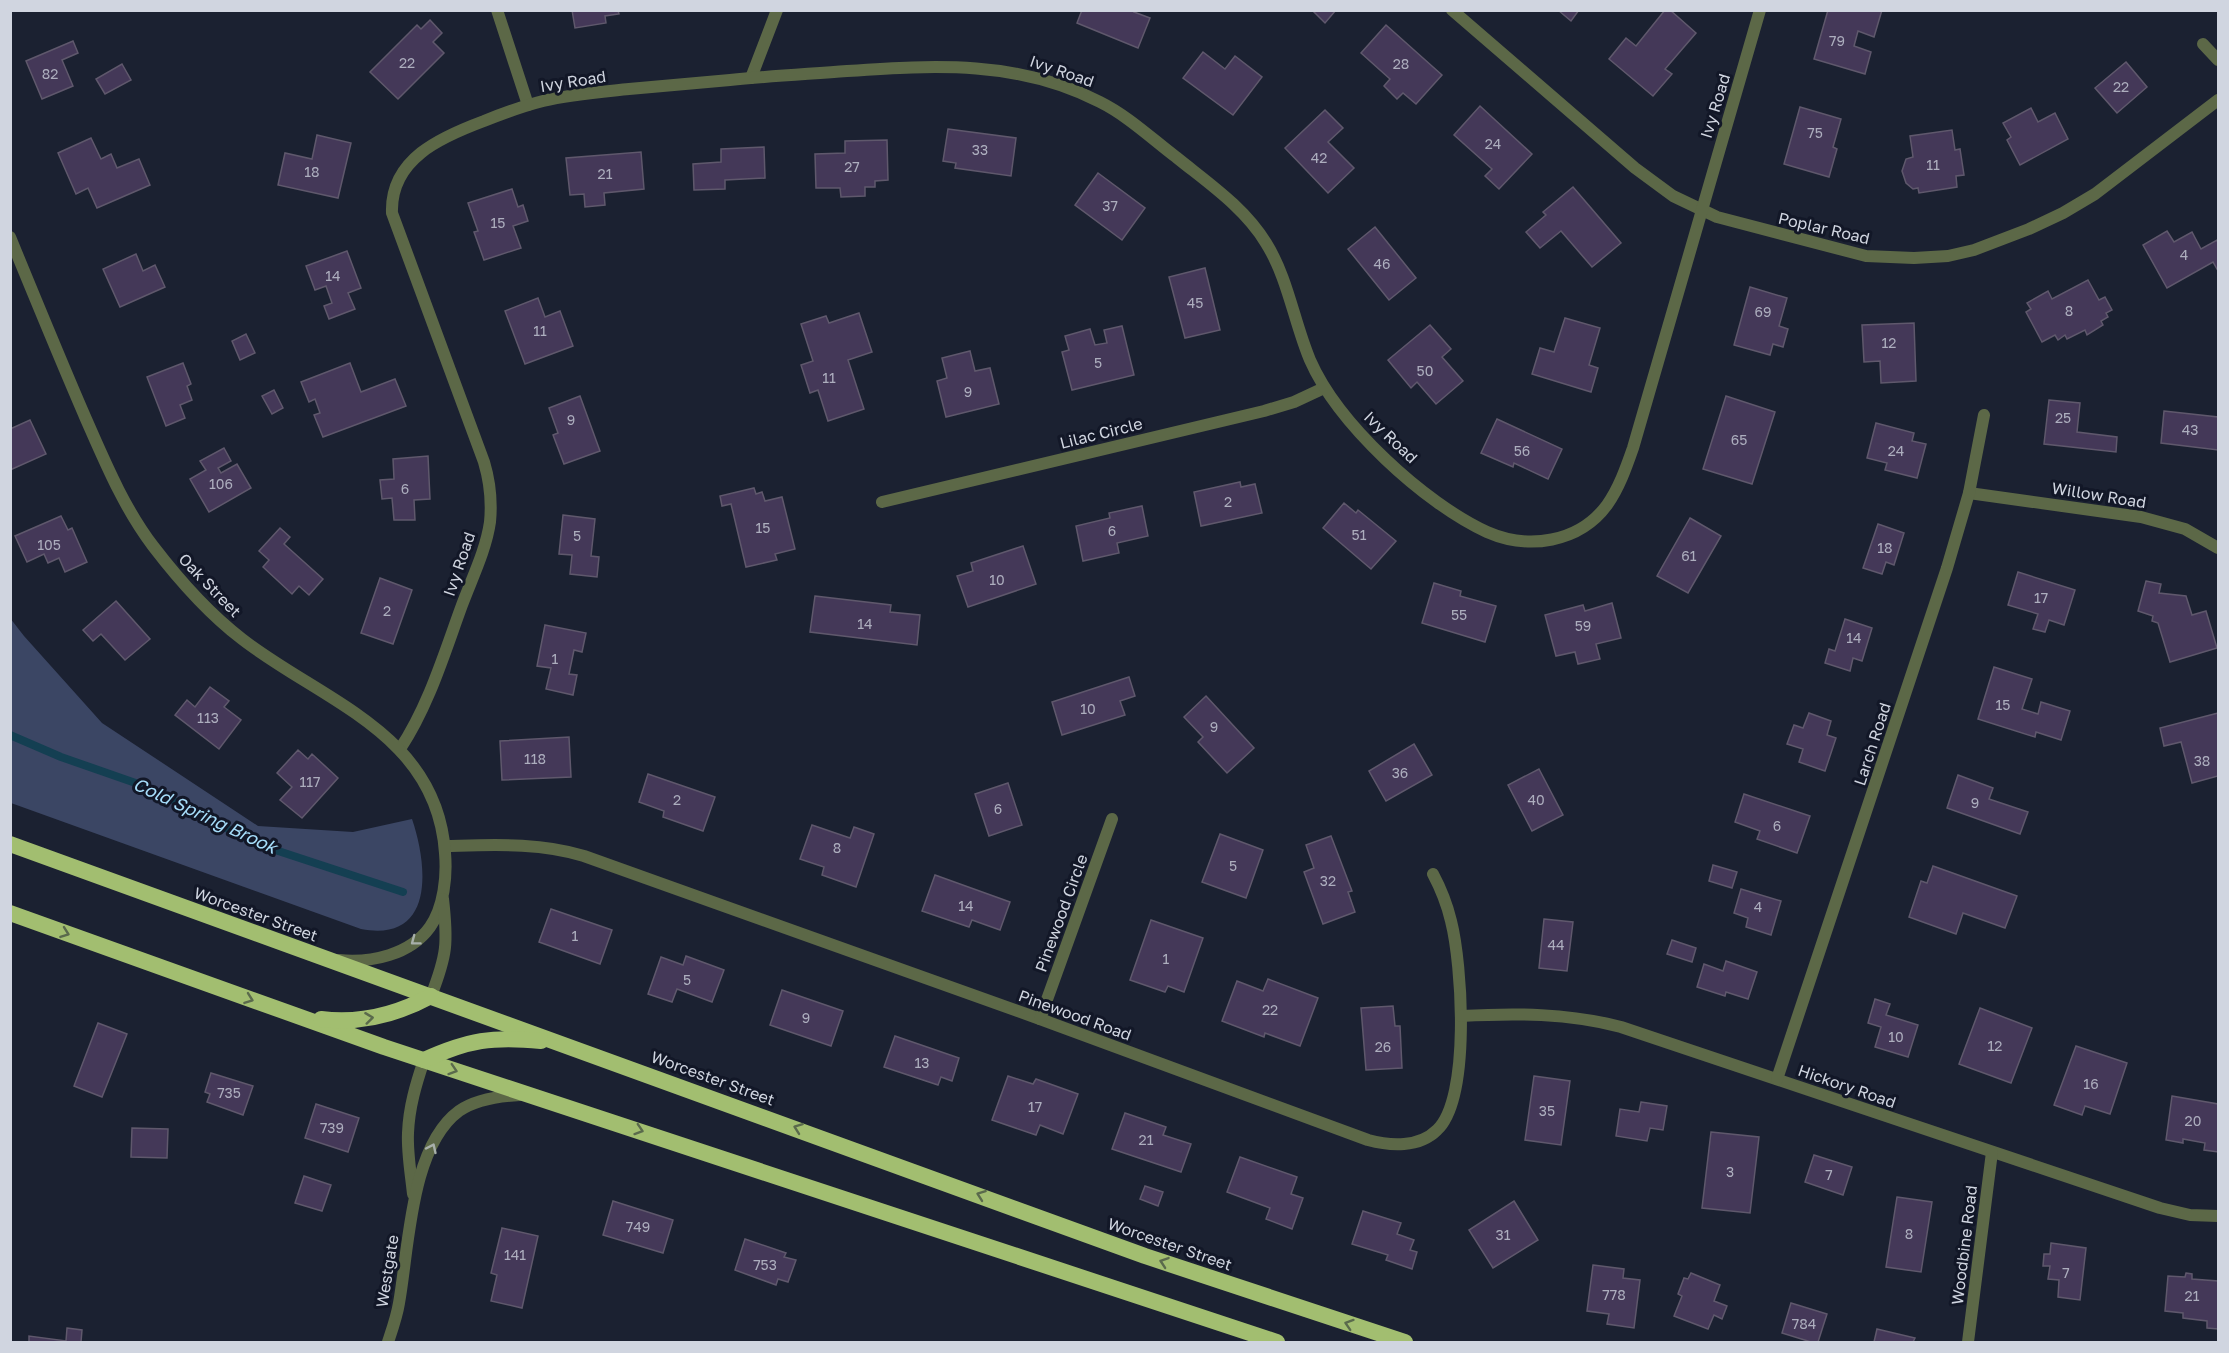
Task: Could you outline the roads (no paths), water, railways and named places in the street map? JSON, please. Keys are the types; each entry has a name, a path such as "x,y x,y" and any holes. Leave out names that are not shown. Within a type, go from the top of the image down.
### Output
{"highway":[{"name":"Worcester Street","path":"10,844 1145,1256 1405,1342"},
{"path":"10,913 424,1060 1277,1342"},
{"path":"290,1014 330,1020 366,1019 399,1012 431,996"},
{"path":"424,1060 460,1045 490,1038 529,1040 577,1048"}],"street":[{"path":"497,10 528,105"},
{"path":"751,78 777,10"},
{"name":"Poplar Road","path":"1452,10 1635,168 1673,196 1701,211 1750,227 1866,256 1914,258 1962,254 2029,229 2079,205 2128,171 2218,100"},
{"name":"Ivy Road","path":"400,749 419,719 443,657 484,546 491,504 484,462 394,221 393,195 405,169 428,147 467,128 528,105 582,94 751,78 923,66 964,66 1038,78 1086,95 1122,115 1228,199 1255,226 1275,257 1310,358 1324,388 1345,415 1384,456 1433,498 1471,524 1503,538 1527,543 1553,540 1578,530 1604,509 1617,489 1627,464 1761,10"},
{"path":"2203,44 2218,60"},
{"name":"Oak Street","path":"11,242 98,445 130,509 152,545 193,593 241,638 281,667 364,718 400,749 415,768 434,806 445,846 446,870 443,892 430,926 420,938 404,949 385,956 362,960 325,958"},
{"name":"Lilac Circle","path":"882,502 1264,411 1294,402 1324,388"},
{"name":"Larch Road","path":"1777,1079 1947,568 1969,494 1984,415"},
{"name":"Willow Road","path":"1969,494 2090,508 2141,517 2185,529 2218,548"},
{"name":"Pinewood Circle","path":"1040,1019 1112,819"},
{"name":"Pinewood Road","path":"445,846 519,846 573,852 1040,1019 1368,1140 1399,1145 1411,1143 1438,1130 1447,1114 1458,1070 1461,1016 1455,937 1447,905 1433,874"},
{"name":"Oak Street","path":"431,996 446,954 447,936 443,892"},
{"name":"Hickory Road","path":"1461,1016 1526,1014 1582,1018 1640,1033 2160,1208 2190,1215 2218,1216"},
{"name":"Westgate","path":"413,1204 408,1122 413,1094 424,1060"},
{"name":"Westgate","path":"388,1342 399,1304 413,1204 427,1158 439,1133 452,1117 466,1107 489,1099 531,1094"},
{"name":"Woodbine Road","path":"1968,1342 1992,1152"}],"waterway":[{"name":"Cold Spring Brook","path":"10,735 61,757 147,787 257,844 403,892"}]}
